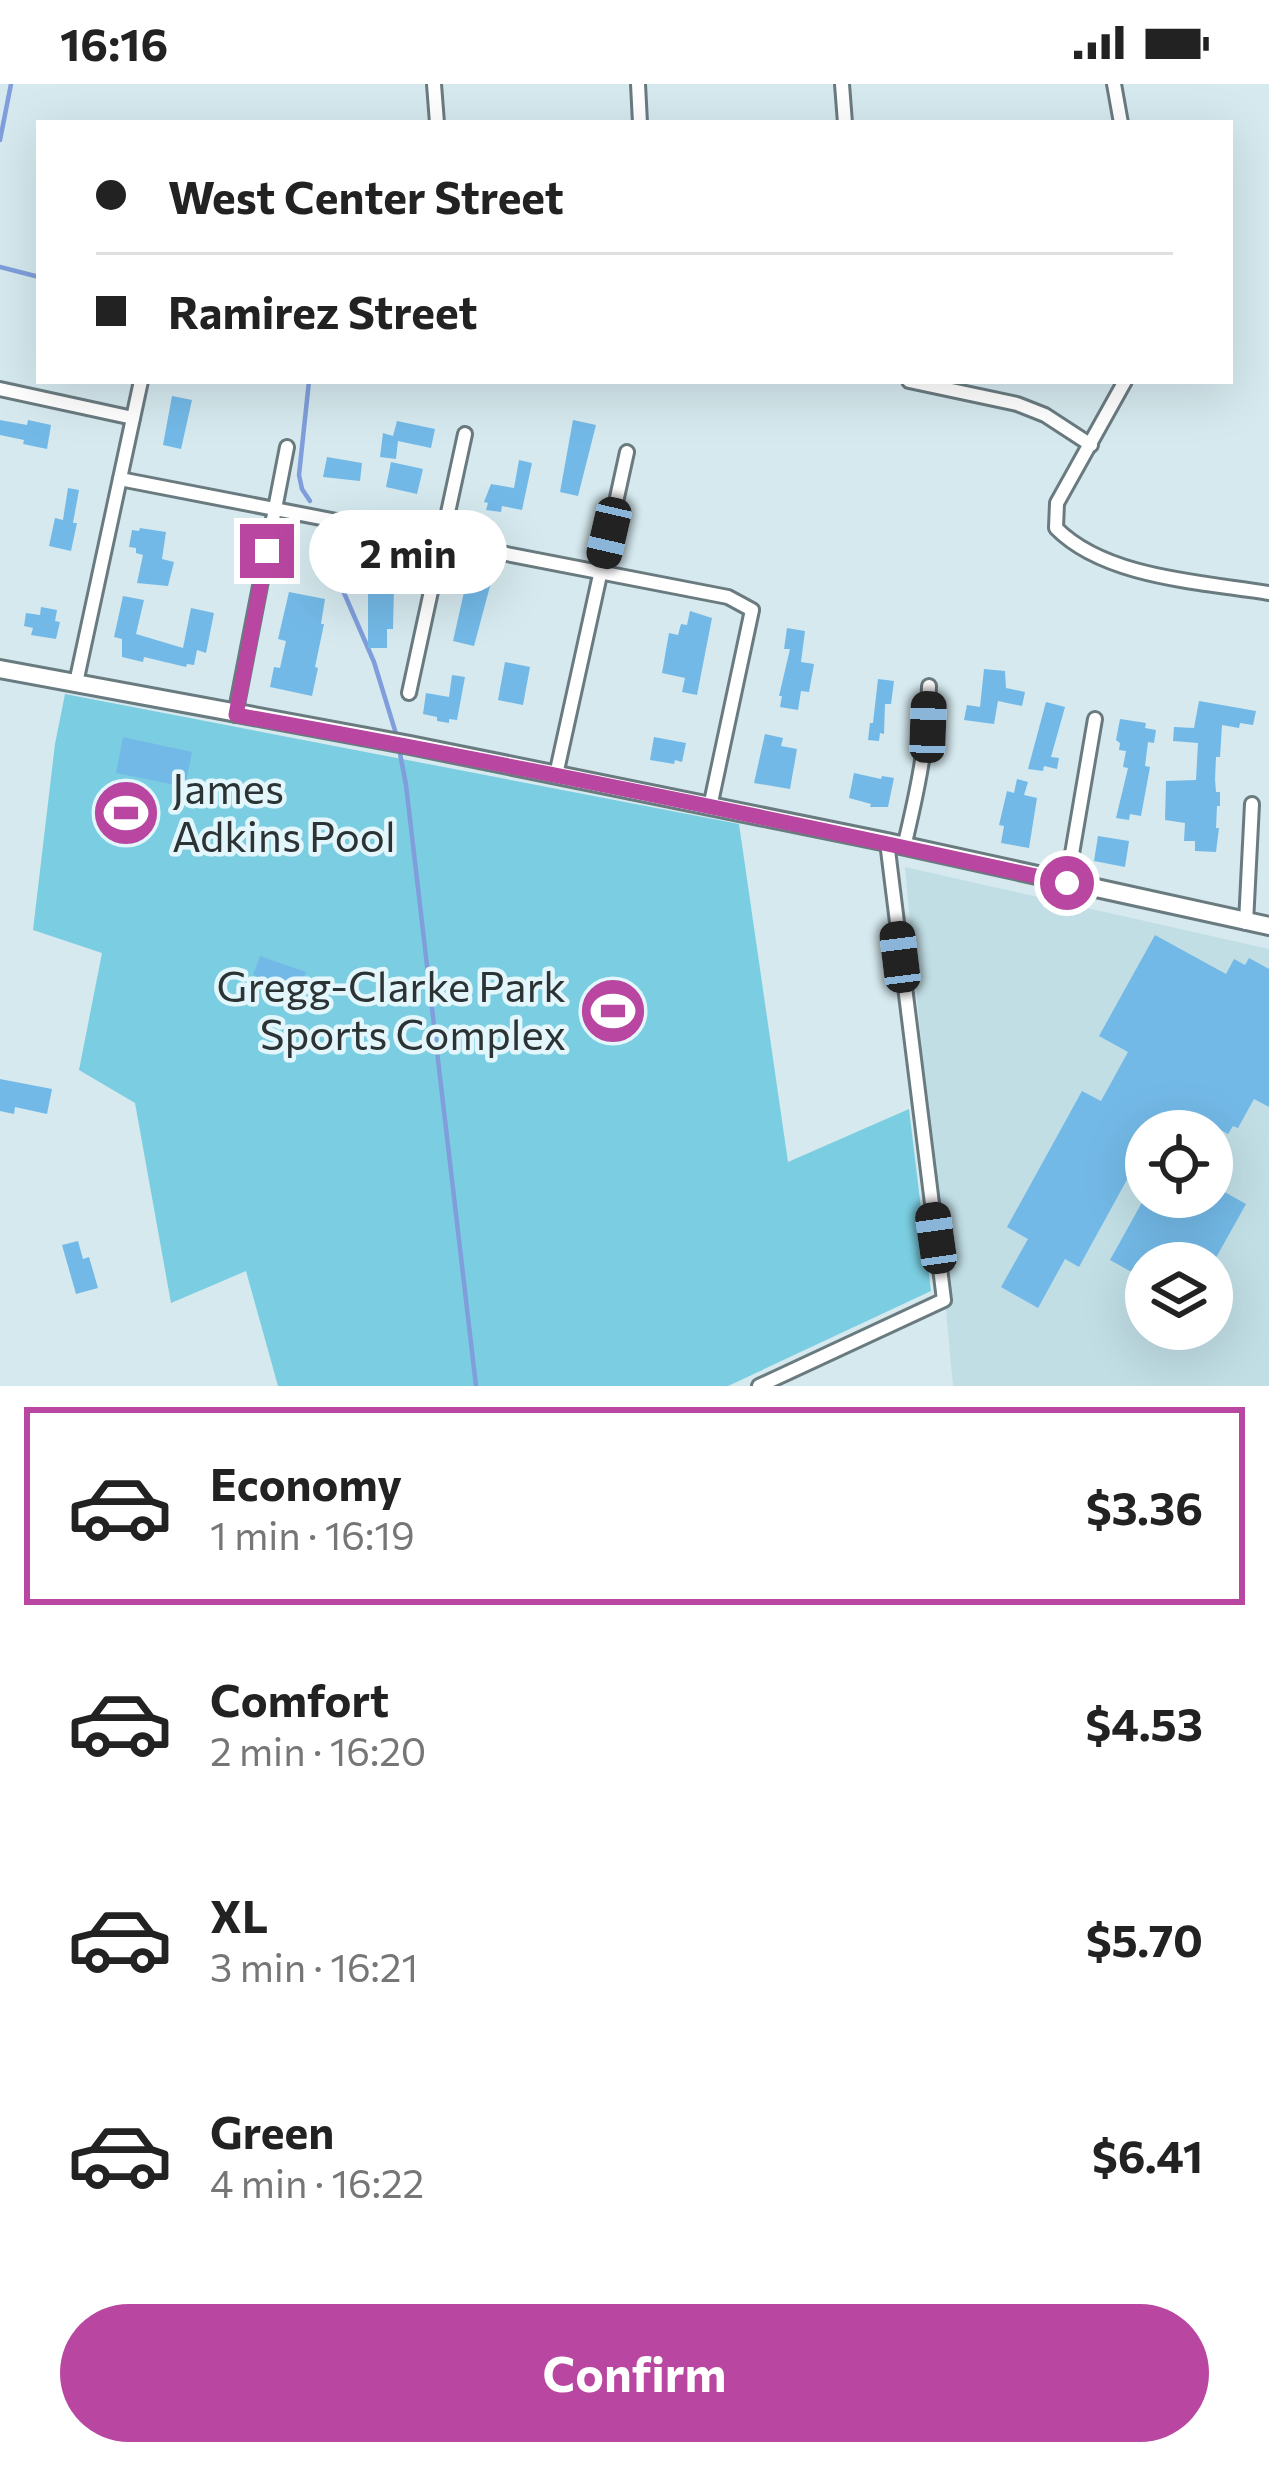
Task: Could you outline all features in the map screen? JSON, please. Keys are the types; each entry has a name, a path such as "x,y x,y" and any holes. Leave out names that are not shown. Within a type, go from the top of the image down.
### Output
{"street":[{"path":"434,84 437,120"},
{"path":"638,84 640,120"},
{"path":"842,84 844,120"},
{"path":"1114,84 1120,120"},
{"path":"76,683 140,384"},
{"path":"923,384 1017,404 1045,415 1091,445"},
{"path":"1123,384 1058,502 1056,528 1070,542 1131,570 1269,593"},
{"path":"0,389 133,418"},
{"path":"409,693 465,434"},
{"path":"236,715 287,447"},
{"path":"556,776 627,452"},
{"path":"120,479 728,596 752,610 710,807"},
{"path":"0,669 410,745 1269,926"},
{"path":"759,1386 944,1300 896,844 922,770 929,686"},
{"path":"1067,883 1095,718"},
{"path":"1246,923 1252,804"}],"shaded area":[{"path":"65,694 739,824 788,1162 909,1109 931,1291 728,1386 278,1386 246,1271 171,1303 135,1103 79,1070 102,953 33,930"},
{"name":"James Adkins Pool","path":"110,784 150,791 142,841 102,835"},
{"path":"905,867 1269,949 1269,1386 953,1386"}],"building":[{"path":"172,396 192,400 181,449 163,445"},
{"path":"0,420 51,425 47,449 0,435"},
{"path":"573,420 596,425 578,496 560,492"},
{"path":"397,421 435,429 431,448 398,441 396,459 380,457 383,433 393,436"},
{"path":"327,457 362,463 360,481 323,477"},
{"path":"519,460 532,463 522,510 502,506 501,512 486,510 491,484 514,488"},
{"path":"391,462 423,469 417,494 386,487"},
{"path":"68,488 79,490 71,551 49,546 55,518 63,520"},
{"path":"132,530 166,532 162,559 174,562 168,586 137,583 143,555 129,547"},
{"path":"367,559 398,565 387,648 368,648 368,589 361,588"},
{"path":"469,570 493,575 474,646 453,641"},
{"path":"289,592 325,599 312,696 270,687 286,641 278,639"},
{"path":"123,596 144,600 136,634 183,648 191,608 214,613 206,653 197,650 194,665 186,667 122,657 122,639 114,637"},
{"path":"41,607 57,610 56,639 31,635 33,628 24,626 26,613 40,615"},
{"path":"690,611 712,618 697,695 682,692 685,678 662,673 669,633 678,635"},
{"path":"787,628 805,631 801,662 814,664 809,692 801,691 798,710 780,707 790,649 784,649"},
{"path":"505,662 530,667 523,705 498,700"},
{"path":"984,669 1005,671 1006,688 1025,692 1022,706 998,701 994,724 964,720 967,705 980,707"},
{"path":"452,675 465,677 457,720 437,721 423,714 426,693 449,697"},
{"path":"878,679 894,681 879,741 868,740"},
{"path":"1199,701 1256,711 1253,725 1222,725 1220,757 1216,757 1220,806 1216,852 1195,851 1195,841 1184,841 1185,823 1165,820 1166,781 1196,780 1198,743 1173,741 1174,727 1194,728"},
{"path":"1046,702 1065,707 1051,757 1059,758 1057,769 1028,769"},
{"path":"1120,719 1146,723 1145,728 1156,730 1154,743 1148,742 1145,766 1150,767 1141,816 1130,814 1129,820 1116,818 1128,768 1123,767 1126,751 1119,750 1116,740"},
{"path":"765,734 783,738 781,746 797,749 790,789 754,783"},
{"path":"123,737 192,752 185,787 116,773"},
{"path":"654,737 686,743 682,762 650,760"},
{"path":"854,773 894,778 888,807 870,807 849,798"},
{"path":"1017,779 1028,782 1024,795 1037,798 1029,848 1001,843 1004,826 999,825 1007,791 1014,793"},
{"path":"1098,836 1129,841 1125,867 1094,861"},
{"path":"1155,935 1226,974 1234,959 1245,965 1249,958 1269,969 1269,1107 1254,1099 1238,1128 1233,1126 1233,1110 1125,1110 1125,1183 1079,1267 1065,1259 1038,1308 1001,1287 1028,1239 1007,1227 1082,1091 1101,1101 1128,1052 1099,1036"},
{"path":"260,956 306,972 299,991 253,975"},
{"path":"0,1079 52,1089 47,1114 15,1107 14,1114 0,1111"},
{"path":"1233,1197 1246,1204 1225,1242 1125,1242 1125,1268 1110,1260 1133,1218 1233,1218"},
{"path":"78,1241 83,1259 89,1257 98,1288 76,1294 62,1245"}],"waterway":[{"path":"0,140 11,84"},
{"path":"0,267 36,276"},
{"path":"309,384 299,475 310,501"},
{"path":"323,526 397,737"},
{"path":"399,748 476,1386"}],"place":[{"name":"James Adkins Pool","path":"126,813"},
{"name":"Gregg-Clarke Park Sports Complex","path":"613,1011"}],"route":[{"path":"267,551 236,715 410,745 1067,883"}]}
